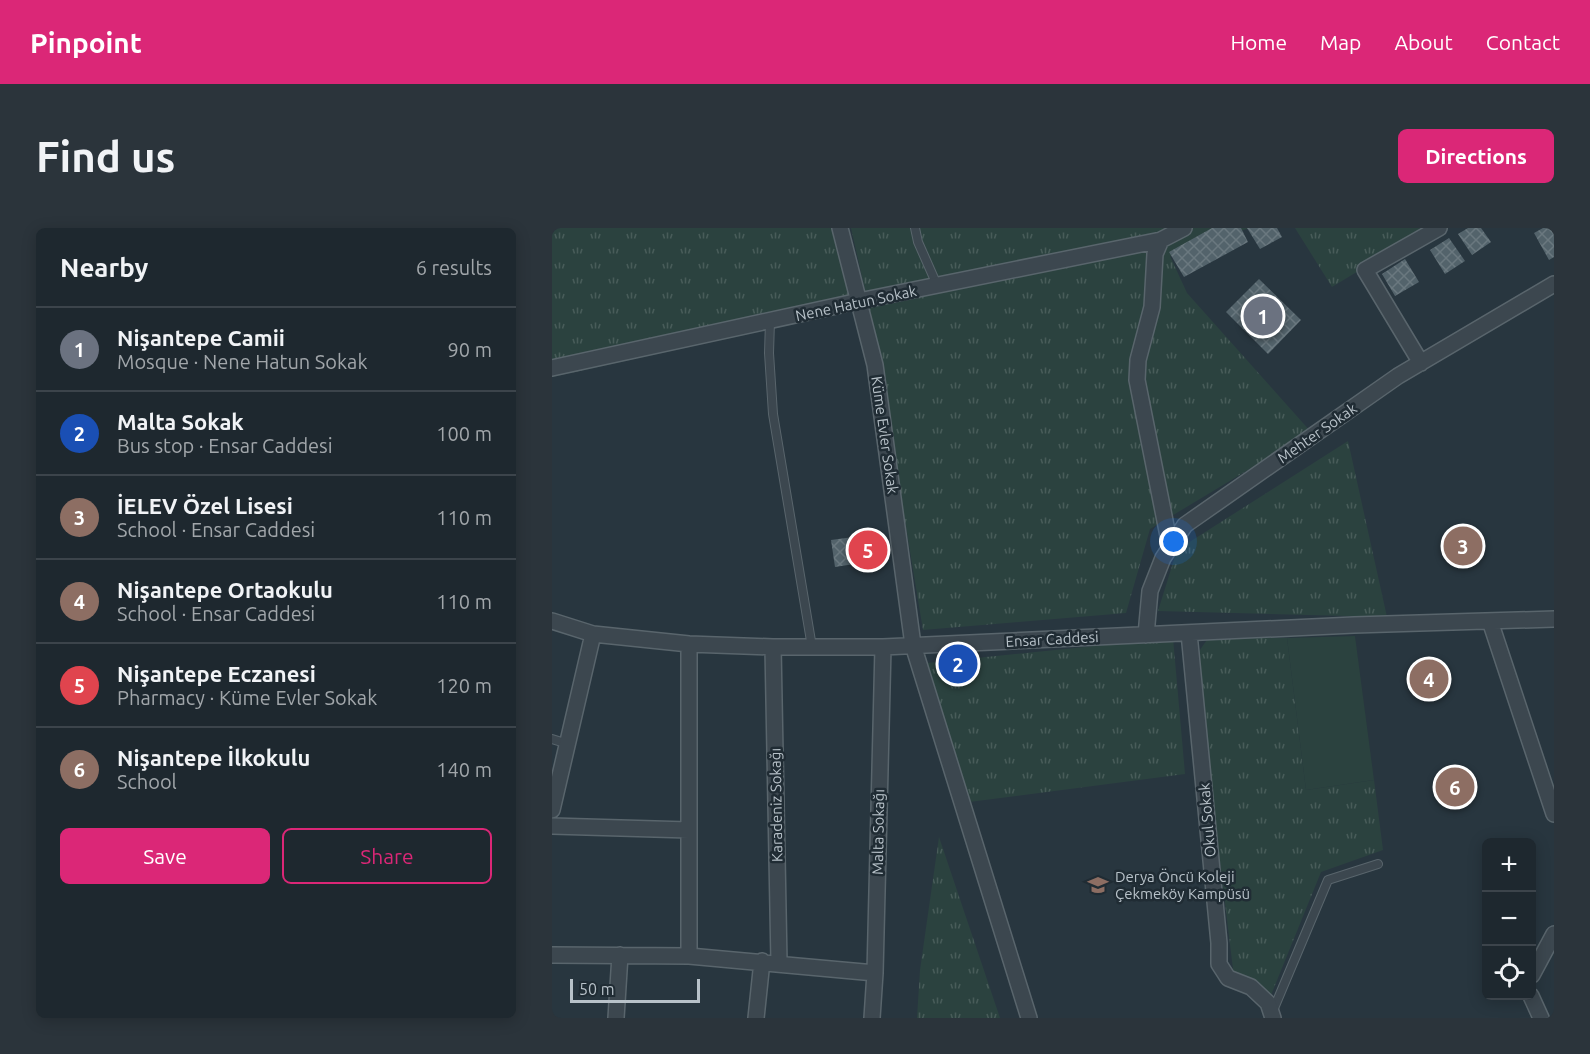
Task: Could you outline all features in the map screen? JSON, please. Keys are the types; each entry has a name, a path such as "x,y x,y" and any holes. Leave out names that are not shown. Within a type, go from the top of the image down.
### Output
{"street":[{"name":"Küme Evler Sokak","path":"840,228 875,365 913,645 1029,1018"},
{"name":"Nene Hatun Sokak","path":"552,368 1161,240 1184,228"},
{"path":"1421,363 1365,270 1439,228"},
{"path":"1161,240 1155,255 1152,307 1138,360 1137,380 1170,546"},
{"name":"Mehter Sokak","path":"1146,634 1150,591 1163,558 1185,525 1398,376 1554,284"},
{"name":"Ensar Caddesi","path":"552,621 593,634 689,644 812,647 913,645 1554,619"},
{"path":"1490,621 1554,814"},
{"name":"Okul Sokak","path":"1189,633 1219,943 1219,963 1228,978 1251,987 1268,1003 1272,1016"},
{"path":"552,810 593,634"},
{"path":"689,644 689,956"},
{"name":"Malta Sokağı","path":"872,1018 883,646"},
{"name":"Karadeniz Sokağı","path":"772,647 779,962"},
{"path":"552,826 689,830"},
{"path":"1536,968 1554,934"},
{"path":"552,955 689,956 779,962 875,973"},
{"path":"616,1018 620,955"},
{"path":"756,1018 762,961"},
{"path":"1533,1000 1541,1018"}],"lane":[{"path":"915,228 918,242 937,286"},
{"path":"770,321 769,353 773,414 812,647"},
{"path":"552,739 568,744"},
{"path":"1272,1016 1328,880 1378,864"}],"green space":[{"path":"552,228 832,228 853,311 552,377"},
{"path":"851,228 1249,228 1170,256 1187,293 1311,432 1150,529 1126,613 923,630 872,321"},
{"path":"1295,228 1429,228 1332,287"},
{"path":"1348,441 1387,617 1158,611 1177,550"},
{"path":"1355,636 1374,780 1306,790 1287,638"},
{"path":"1209,637 1287,638 1306,790 1374,780 1383,850 1321,872 1271,995 1234,977 1195,657"},
{"path":"1173,638 1185,774 969,802 927,663"},
{"path":"939,837 1000,1018 917,1018 920,970"}],"building":[{"path":"1212,228 1241,228 1248,242 1184,277 1169,252"},
{"path":"1247,228 1277,228 1282,237 1260,249"},
{"path":"1468,228 1481,228 1491,242 1472,255 1458,234"},
{"path":"1543,228 1554,228 1554,257 1549,260 1534,233"},
{"path":"1449,238 1465,261 1445,274 1430,250"},
{"path":"1405,259 1419,282 1395,296 1382,274"},
{"path":"1259,279 1301,320 1268,354 1226,312"},
{"path":"876,534 880,560 835,567 831,540"}],"place":[{"name":"Nişantepe Camii","path":"1263,316"},
{"name":"İELEV Özel Lisesi","path":"1463,546"},
{"name":"Nişantepe Eczanesi","path":"868,550"},
{"name":"Malta Sokak","path":"958,664"},
{"name":"Nişantepe Ortaokulu","path":"1429,679"},
{"name":"Nişantepe İlkokulu","path":"1455,787"},
{"name":"Derya Öncü Koleji Çekmeköy Kampüsü","path":"1098,885"}]}
